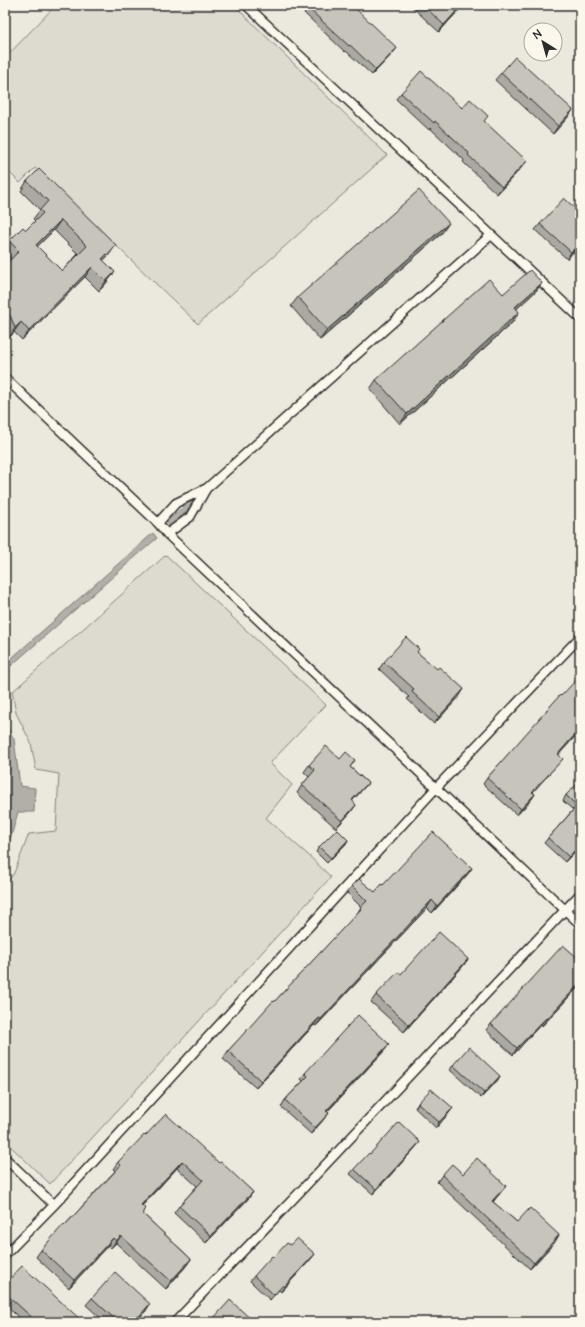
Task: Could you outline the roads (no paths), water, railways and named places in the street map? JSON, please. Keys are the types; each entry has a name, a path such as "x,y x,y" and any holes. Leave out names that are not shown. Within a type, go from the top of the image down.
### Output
{"lane":[{"path":"246,5 580,318"},
{"path":"158,523 176,503 207,488 491,235"},
{"path":"5,378 158,523 167,534 580,924"},
{"path":"167,534 190,517 207,488"},
{"path":"5,1255 54,1205 436,788 580,637"},
{"path":"174,1322 296,1196 580,894"},
{"path":"5,1158 54,1205"}]}
